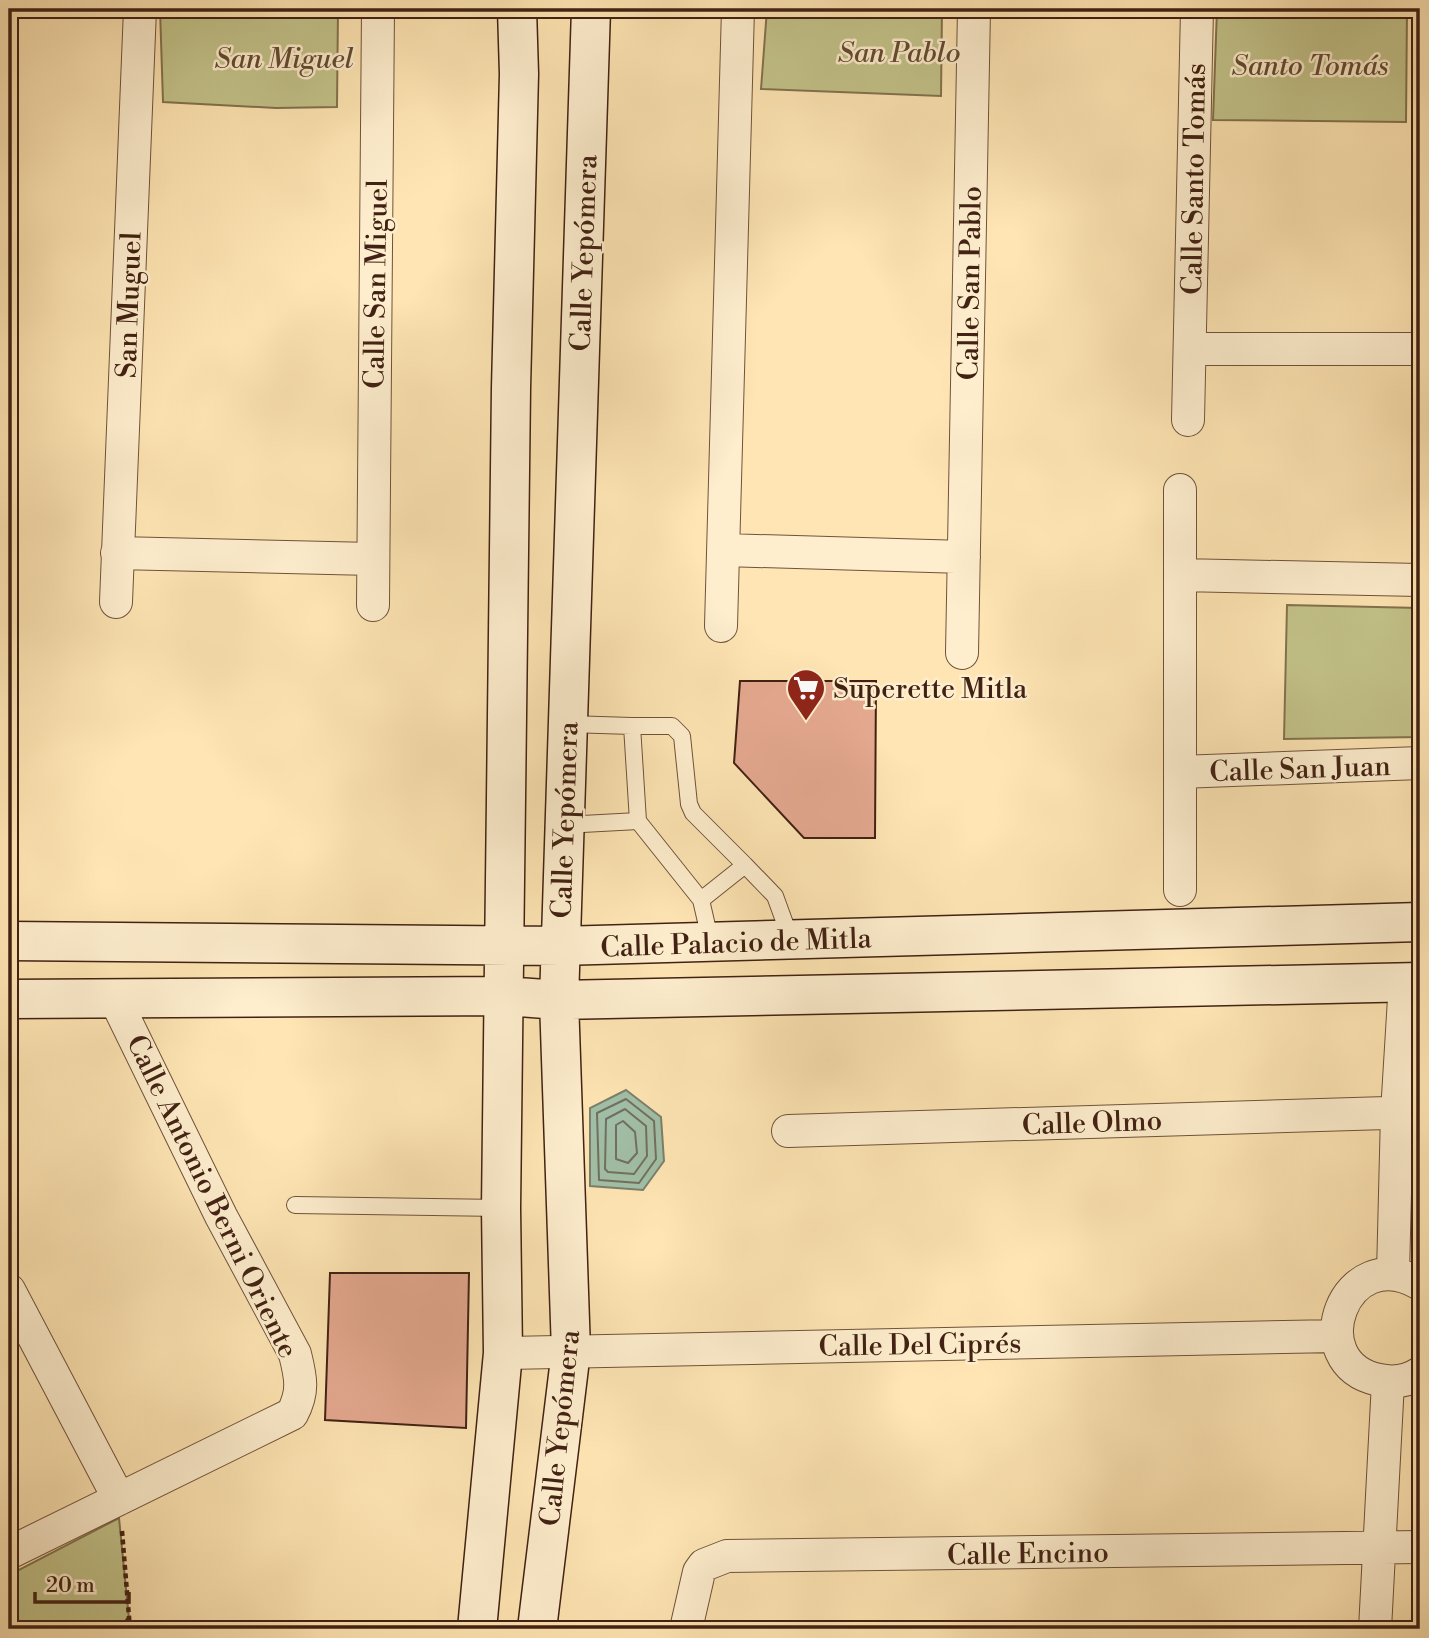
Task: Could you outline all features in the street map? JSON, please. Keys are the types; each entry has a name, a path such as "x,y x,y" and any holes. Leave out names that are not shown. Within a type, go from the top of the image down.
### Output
{"main road":[{"name":"Calle Yepómera","path":"477,1629 503,1353 501,1208 519,74 517,9"},
{"name":"Calle Yepómera","path":"537,1629 571,1351 559,1000 591,9"},
{"name":"Calle Palacio de Mitla","path":"9,940 560,946 1420,922"},
{"name":"Calle Palacio de Mitla","path":"9,999 504,996 559,1000 1413,982"}],"street":[{"name":"San Muguel","path":"116,602 140,9"},
{"name":"Calle San Miguel","path":"373,605 378,9"},
{"path":"721,626 738,9"},
{"name":"Calle San Pablo","path":"962,653 974,9"},
{"name":"Calle Santo Tomás","path":"1188,420 1197,9"},
{"path":"1190,349 1420,349"},
{"name":"Calle San Juan","path":"1180,490 1180,890"},
{"path":"724,550 964,556"},
{"path":"117,553 372,559"},
{"path":"1180,575 1420,580"},
{"name":"Calle San Juan","path":"1180,772 1420,764"},
{"path":"1413,982 1407,1279 1377,1275 1350,1292 1341,1305 1337,1336 1343,1353 1354,1368 1369,1378 1388,1382 1403,1381 1420,1373"},
{"name":"Calle Antonio Berni Oriente","path":"9,1553 292,1414 301,1397 301,1377 295,1354 221,1216 115,999"},
{"name":"Calle Olmo","path":"788,1131 1409,1113"},
{"path":"9,1290 119,1499"},
{"name":"Calle Del Ciprés","path":"503,1353 1337,1336"},
{"path":"1375,1629 1388,1382"},
{"name":"Calle Encino","path":"686,1629 699,1572 704,1565 727,1556 1420,1547"}],"lane":[{"path":"566,724 672,726 678,730 689,804 693,813 775,896 791,940"},
{"path":"632,726 638,821 701,900 711,943"},
{"path":"564,825 638,821"},
{"path":"701,900 745,865"},
{"path":"295,1205 501,1208"}],"path":[{"path":"119,1499 130,1629"},
{"path":"122,1629 129,1617"}],"green space":[{"name":"San Miguel","path":"160,9 338,9 337,107 276,108 163,102"},
{"name":"San Pablo","path":"767,9 942,9 941,96 761,89"},
{"name":"Santo Tomás","path":"1217,9 1407,9 1406,122 1213,120"},
{"path":"1287,605 1420,608 1420,737 1284,739"},
{"path":"119,1518 130,1629 9,1629 9,1575"}],"water":[{"path":"626,1090 661,1117 664,1161 643,1190 590,1186 590,1108"}],"building":[{"name":"Superette Mitla","path":"740,681 876,681 875,838 804,838 734,763"},
{"path":"330,1273 469,1273 466,1428 325,1420"}],"place":[{"name":"Superette Mitla","path":"806,722"}]}
